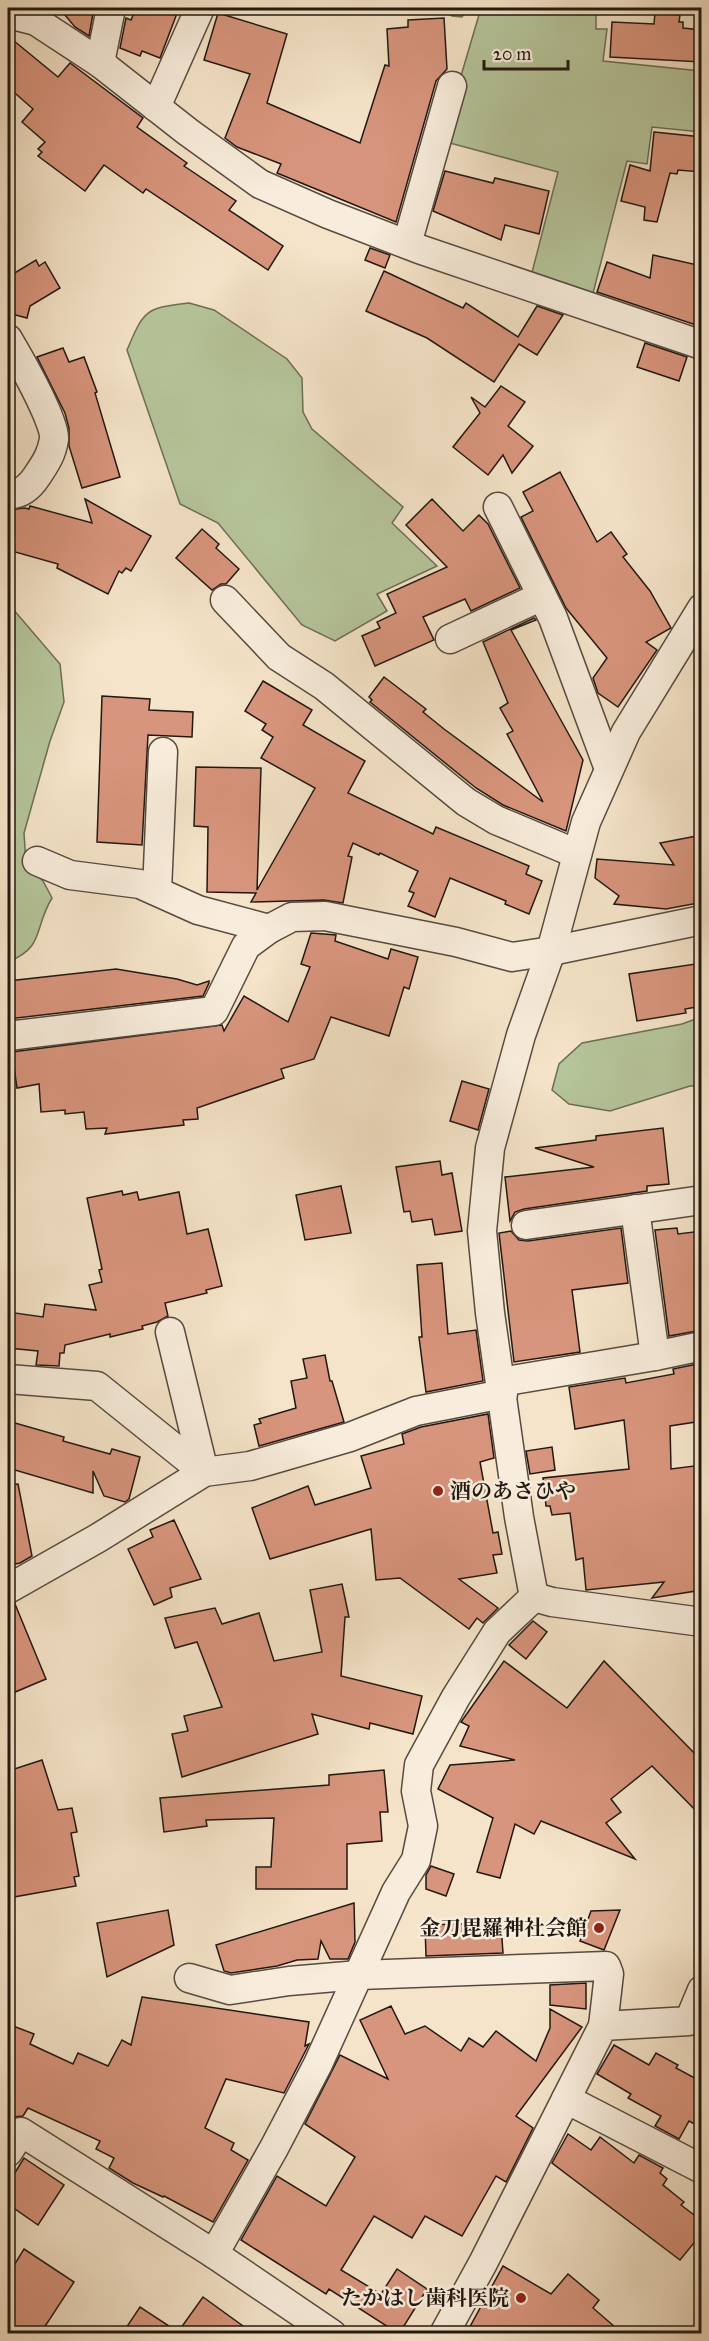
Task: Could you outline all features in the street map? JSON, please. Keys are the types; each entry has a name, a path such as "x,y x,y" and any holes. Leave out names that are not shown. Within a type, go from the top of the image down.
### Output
{"street":[{"path":"100,63 111,8"},
{"path":"156,106 200,8"},
{"path":"8,15 36,21 100,63 260,184 328,214 407,244 702,345"},
{"path":"407,244 452,86"},
{"path":"8,339 33,382 54,436 49,459 31,486 21,492 8,494"},
{"path":"498,507 553,618 609,770"},
{"path":"450,639 542,596"},
{"path":"225,600 279,657 324,686 466,802 496,820 577,854"},
{"path":"534,1597 519,1517 490,1313 482,1231 490,1148 521,1035 551,951 586,822 626,732 702,608"},
{"path":"157,891 163,752"},
{"path":"37,861 70,875 140,884 198,910 269,929"},
{"path":"8,1036 214,1011 246,946 269,929 292,918 325,916 456,942 512,957 702,920"},
{"path":"526,1225 702,1200"},
{"path":"635,1209 655,1356"},
{"path":"170,1332 204,1472"},
{"path":"8,1589 98,1538 204,1472 250,1466 350,1437 416,1411 502,1388 702,1346"},
{"path":"8,1379 97,1386 204,1472"},
{"path":"534,1597 552,1602 702,1622"},
{"path":"214,2254 301,2095 396,1892 416,1860 423,1826 416,1791 420,1765 456,1697 497,1632 534,1597"},
{"path":"189,1978 230,1990 289,1981 359,1975 606,1966 609,1974 603,2026 483,2263 444,2334"},
{"path":"603,2026 689,2020 702,1990"},
{"path":"566,2099 702,2169"},
{"path":"8,2152 21,2132 214,2254 332,2334"}],"green space":[{"path":"440,8 468,8 462,17 452,16"},
{"path":"481,8 596,8 596,29 607,29 603,61 701,71 701,132 652,127 647,164 627,161 591,301 530,280 558,172 446,142 458,86"},
{"path":"189,303 214,310 287,359 302,378 303,412 312,429 403,507 392,523 437,566 377,594 387,611 335,641 302,625 218,523 180,504 127,350 138,326 148,313 163,307"},
{"path":"8,606 60,664 64,702 50,741 24,833 26,864 43,881 52,898 34,943 20,956 8,962"},
{"path":"701,1017 701,1086 690,1086 610,1111 569,1104 552,1090 559,1064 582,1043 682,1024"}],"building":[{"path":"59,8 94,8 89,36 75,27"},
{"path":"136,8 179,8 160,58 142,51 140,56 120,48 126,18 131,20"},
{"path":"218,13 287,34 267,103 360,143 385,65 389,66 387,29 408,27 408,20 444,18 447,69 436,81 396,222 277,173 281,164 237,147 225,138 250,74 204,60"},
{"path":"655,13 680,15 679,22 683,22 683,28 702,30 702,62 610,57 612,22 654,24"},
{"path":"8,36 58,77 70,63 143,118 137,127 187,163 184,166 236,201 229,210 283,246 268,270 146,189 143,193 104,165 85,191 38,156 42,152 38,149 45,142 22,122 33,109 8,87"},
{"path":"654,132 702,137 702,172 678,170 677,174 670,173 657,222 644,220 645,207 621,201 630,165 650,171"},
{"path":"445,171 493,183 495,178 549,191 539,234 505,225 501,240 433,211"},
{"path":"370,248 390,255 385,268 365,260"},
{"path":"653,255 702,266 702,327 597,292 607,262 650,278"},
{"path":"36,260 39,266 45,262 60,288 30,306 27,318 8,313 8,277"},
{"path":"384,271 463,308 466,303 518,337 537,306 563,315 537,355 519,344 494,382 427,338 366,311"},
{"path":"645,343 687,357 679,381 637,367"},
{"path":"63,348 69,362 84,357 97,392 95,393 120,477 82,488 69,446 69,428 65,413 37,357"},
{"path":"501,386 525,402 508,426 533,446 512,473 503,455 488,475 453,447 480,413 471,397 485,407"},
{"path":"560,472 597,542 611,532 627,554 623,557 650,591 671,628 646,642 657,650 618,707 598,693 593,678 607,658 566,608 521,517 533,511 523,492"},
{"path":"85,499 151,536 131,571 126,568 122,573 119,571 108,594 57,568 58,564 8,550 8,510 29,509 30,506 92,523"},
{"path":"432,499 463,531 479,515 488,524 520,588 471,611 465,599 423,617 434,640 375,666 362,636 380,628 377,622 396,613 387,594 447,567 406,525"},
{"path":"202,529 219,544 216,548 239,569 226,584 221,584 212,590 176,558"},
{"path":"534,618 536,620 511,630 583,760 566,831 503,805 476,788 370,702 372,700 369,697 384,677 426,709 423,712 444,729 543,802 507,734 513,731 500,708 508,703 483,642"},
{"path":"263,681 312,710 303,725 365,761 348,793 433,834 436,827 529,866 526,874 542,881 529,914 505,904 506,901 450,878 435,917 408,906 414,893 409,891 418,871 353,843 348,856 352,857 343,903 324,900 251,902 256,893 207,892 208,827 194,826 196,767 261,768 257,890 315,788 261,758 273,737 262,730 266,724 245,711"},
{"path":"102,696 150,699 149,710 193,712 192,737 148,735 142,845 97,842"},
{"path":"702,835 702,904 666,909 614,904 619,896 595,878 597,859 674,865 660,843"},
{"path":"311,933 336,935 335,941 388,959 391,949 418,957 409,989 404,987 389,1036 331,1017 314,1059 281,1069 284,1078 197,1108 198,1119 183,1120 184,1125 105,1134 107,1128 86,1129 84,1112 65,1114 65,1110 41,1112 39,1084 17,1088 12,1052 222,1025 224,1031 244,996 288,1022 310,967 301,964"},
{"path":"702,963 702,1006 685,1009 686,1013 637,1021 629,974"},
{"path":"116,969 177,979 197,985 209,981 209,983 203,996 8,1019 8,981"},
{"path":"462,1081 489,1089 478,1130 450,1121"},
{"path":"663,1128 669,1184 647,1186 647,1191 524,1209 515,1212 510,1221 505,1177 594,1167 535,1148 596,1140 596,1136"},
{"path":"440,1161 442,1175 452,1173 462,1231 435,1235 432,1219 412,1222 410,1211 404,1212 396,1167"},
{"path":"341,1186 351,1233 305,1240 296,1195"},
{"path":"122,1191 123,1195 137,1192 139,1200 179,1192 187,1234 208,1229 222,1286 206,1290 207,1293 165,1303 168,1316 142,1326 143,1329 65,1345 64,1353 60,1353 59,1366 36,1365 38,1351 8,1348 8,1312 43,1317 45,1304 96,1310 89,1285 102,1282 99,1270 102,1269 87,1198"},
{"path":"621,1228 628,1283 572,1290 580,1352 514,1362 499,1233 511,1231 519,1240 528,1241"},
{"path":"677,1228 678,1234 702,1231 702,1330 669,1336 655,1230"},
{"path":"442,1263 448,1334 476,1330 483,1381 426,1392 419,1337 422,1337 417,1265"},
{"path":"325,1355 330,1381 332,1381 344,1422 259,1446 254,1425 261,1423 259,1419 296,1408 291,1381 307,1378 303,1359"},
{"path":"702,1363 702,1421 670,1426 671,1469 702,1465 702,1590 652,1598 664,1582 586,1590 583,1558 576,1560 570,1513 552,1515 550,1506 546,1506 543,1478 629,1469 624,1420 575,1429 569,1387 625,1378 626,1383 674,1374 673,1369"},
{"path":"488,1414 494,1458 480,1462 493,1533 498,1532 502,1554 493,1555 497,1573 459,1579 498,1608 483,1623 477,1618 469,1629 400,1578 376,1580 371,1529 270,1559 252,1508 308,1486 315,1505 371,1488 361,1456 404,1444 402,1434 421,1427"},
{"path":"8,1421 64,1437 63,1441 110,1454 112,1449 140,1457 129,1499 125,1502 104,1496 93,1471 93,1493 8,1468"},
{"path":"552,1447 555,1470 530,1474 526,1451"},
{"path":"18,1484 32,1556 20,1563 10,1565 8,1485"},
{"path":"174,1520 201,1579 170,1588 172,1597 154,1605 128,1549 153,1537 150,1530"},
{"path":"342,1584 349,1617 345,1617 341,1676 422,1696 413,1734 370,1723 369,1729 312,1714 318,1734 182,1777 172,1734 188,1731 184,1716 222,1707 197,1642 175,1648 165,1618 215,1608 222,1624 259,1613 274,1661 322,1652 310,1590"},
{"path":"15,1604 46,1679 8,1695 8,1605"},
{"path":"533,1621 547,1632 526,1659 509,1645"},
{"path":"504,1661 567,1708 604,1661 702,1761 702,1817 652,1766 611,1799 621,1812 606,1823 635,1859 541,1821 534,1834 515,1824 500,1878 477,1872 493,1818 438,1789 450,1765 515,1760 460,1746 469,1726 461,1722"},
{"path":"42,1760 58,1810 72,1808 77,1832 71,1833 79,1876 74,1877 76,1886 8,1898 8,1771"},
{"path":"384,1770 388,1812 380,1812 382,1841 347,1844 347,1889 256,1889 256,1867 271,1867 274,1818 206,1820 207,1826 164,1832 160,1798 329,1785 329,1775"},
{"path":"431,1866 454,1874 446,1896 426,1889 426,1875"},
{"path":"354,1903 355,1942 348,1959 330,1959 321,1941 318,1959 297,1960 277,1966 231,1973 224,1971 216,1945"},
{"path":"168,1910 174,1945 107,1977 97,1923"},
{"name":"金刀毘羅神社会館","path":"620,1910 604,1950 580,1941 591,1911"},
{"path":"495,1923 495,1926 501,1926 503,1953 426,1956 425,1925"},
{"path":"586,1983 586,2009 550,2005 550,1985"},
{"path":"142,1997 309,2022 305,2046 309,2044 284,2093 226,2079 205,2128 234,2143 231,2150 248,2160 213,2222 164,2196 133,2183 109,2168 114,2158 96,2149 100,2141 28,2108 23,2116 14,2117 8,2123 8,2024 34,2034 30,2044 73,2064 78,2053 108,2066 122,2040 131,2045"},
{"path":"391,2006 405,2034 425,2026 461,2051 469,2038 483,2047 496,2031 536,2061 550,2028 550,2009 582,2027 516,2116 533,2128 506,2182 496,2176 462,2236 425,2216 412,2238 374,2216 341,2270 381,2294 397,2269 427,2289 399,2334 329,2289 326,2294 241,2240 277,2176 326,2206 355,2157 305,2124 340,2055 388,2079 360,2020"},
{"path":"614,2045 649,2065 656,2053 678,2065 676,2068 702,2082 702,2128 689,2121 679,2139 655,2126 661,2116 628,2098 631,2094 597,2074"},
{"path":"568,2134 591,2150 600,2137 634,2163 639,2155 663,2168 660,2173 667,2179 663,2185 684,2202 681,2205 702,2221 702,2233 680,2260 552,2163"},
{"path":"24,2158 64,2185 38,2225 8,2204 8,2184"},
{"path":"24,2249 74,2282 40,2334 8,2334 8,2275"},
{"path":"503,2266 551,2294 568,2274 599,2300 593,2308 623,2334 466,2334"},
{"path":"203,2297 254,2334 122,2334 140,2307 178,2332"}],"place":[{"name":"酒のあさひや","path":"438,1491"},
{"name":"金刀毘羅神社会館","path":"599,1928"},
{"name":"たかはし歯科医院","path":"521,2298"}]}
